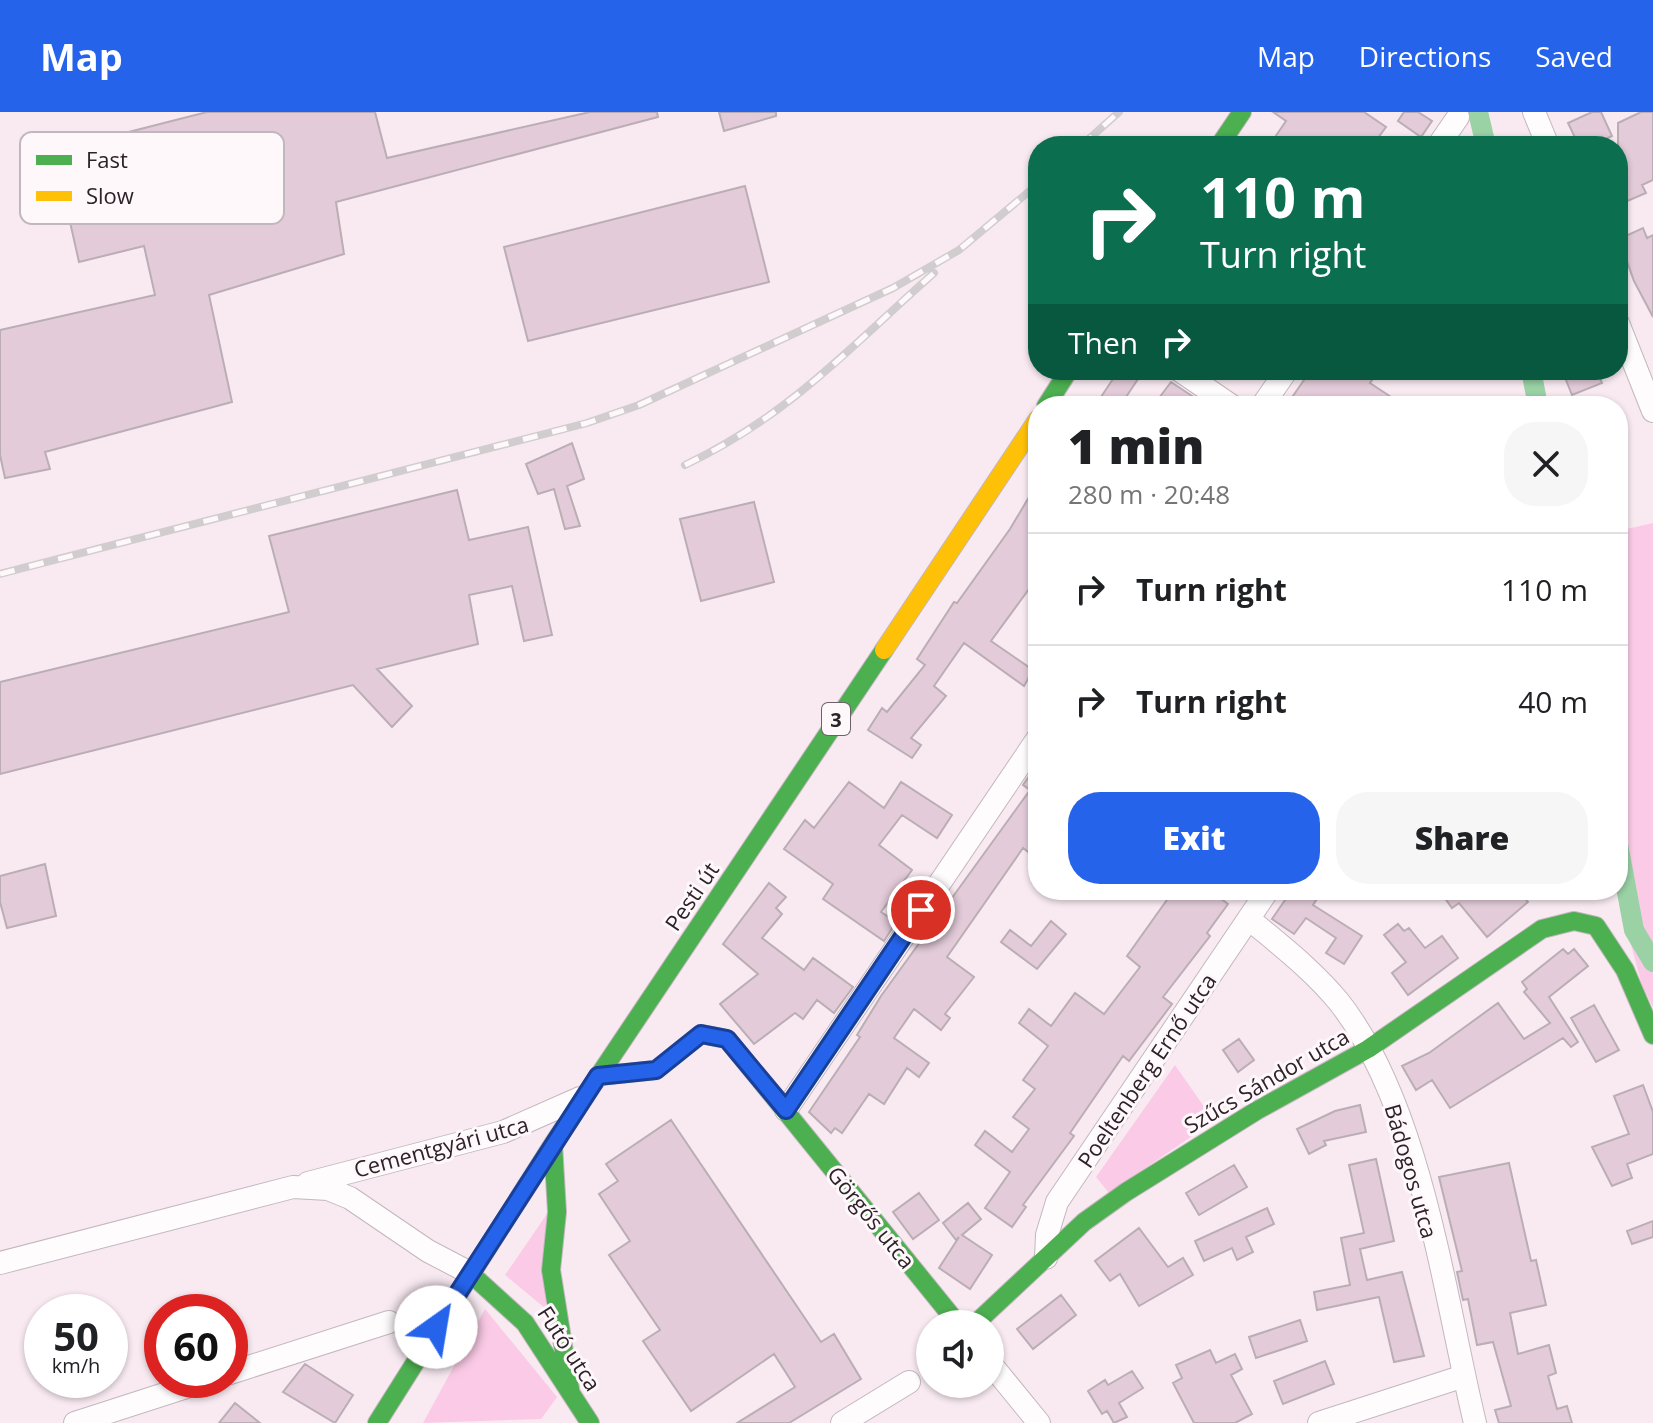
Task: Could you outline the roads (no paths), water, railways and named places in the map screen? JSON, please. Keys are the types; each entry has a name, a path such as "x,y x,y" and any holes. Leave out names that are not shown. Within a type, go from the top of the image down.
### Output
{"main road":[{"path":"1226,136 1242,112"},
{"name":"Pesti út","path":"377,1423 584,1096 1028,434"},
{"name":"Szűcs Sándor utca","path":"990,1310 1084,1222 1126,1192 1256,1111 1368,1049 1542,929 1571,921 1587,921 1602,929 1615,947 1653,1035"},
{"name":"Görgős utca","path":"598,1076 656,1070 701,1034 727,1039 947,1310"},
{"path":"553,1144 557,1212 551,1270 570,1389"},
{"name":"Futó utca","path":"470,1273 495,1291 533,1328 590,1423"}],"street":[{"path":"1534,112 1544,136"},
{"path":"1445,136 1458,117"},
{"path":"1628,348 1653,411"},
{"path":"1194,380 1217,396"},
{"path":"786,1110 1028,753"},
{"name":"Poeltenberg Ernő utca","path":"1046,1258 1047,1235 1057,1202 1261,900"},
{"name":"Bádogos utca","path":"1249,919 1307,968 1340,1003 1368,1049 1407,1138 1475,1423"},
{"name":"Cementgyári utca","path":"0,1263 503,1132 584,1096"},
{"name":"Cementgyári utca","path":"293,1187 328,1189 350,1198 428,1251 470,1273"},
{"path":"248,1367 389,1322"},
{"path":"1319,1423 1464,1376"},
{"path":"1004,1380 1039,1423"},
{"path":"842,1423 909,1382"},
{"path":"75,1423 152,1398"}],"waterway":[{"path":"1478,112 1484,136"},
{"path":"1533,380 1536,396"},
{"path":"1628,898 1634,930 1653,962"}],"railway":[{"path":"1092,136 1119,112"},
{"path":"0,574 587,423 639,405 893,288 959,250 1028,192"},
{"path":"685,465 788,402 846,354 934,273"}]}
